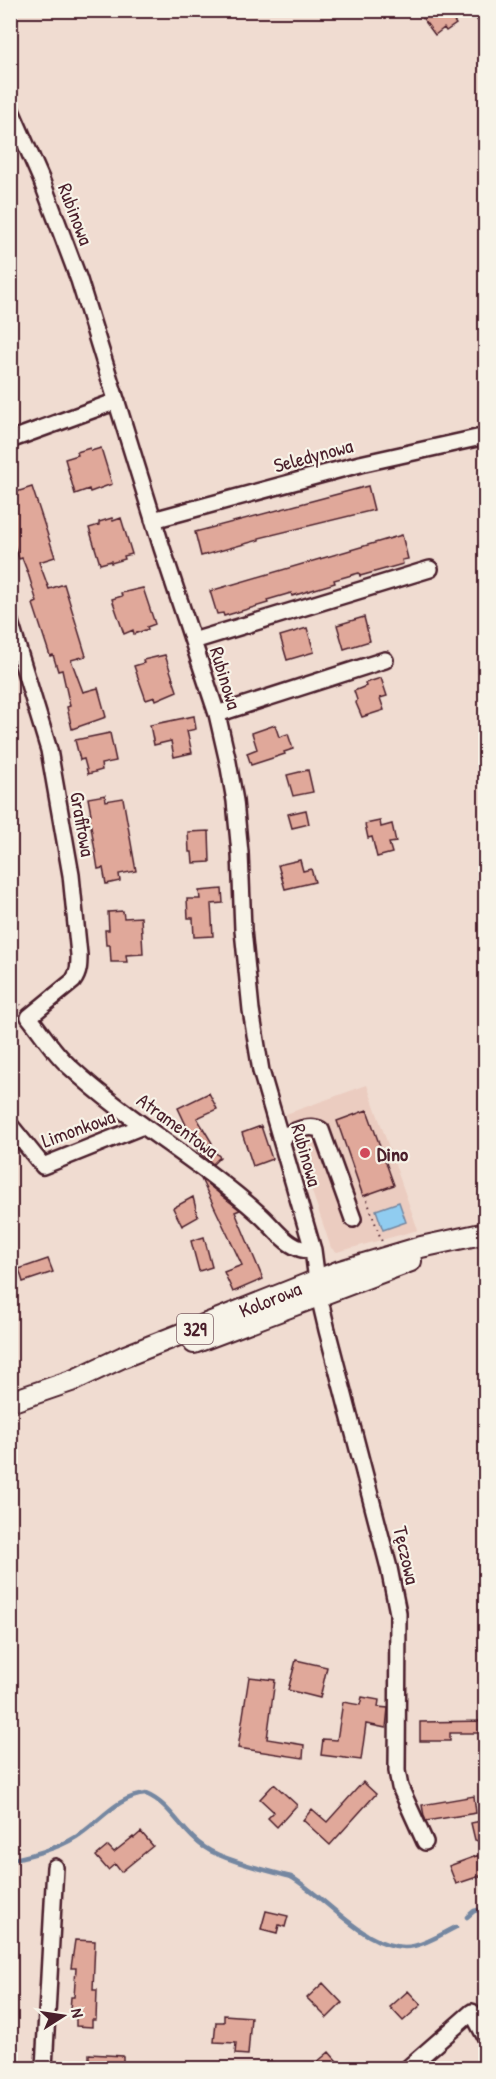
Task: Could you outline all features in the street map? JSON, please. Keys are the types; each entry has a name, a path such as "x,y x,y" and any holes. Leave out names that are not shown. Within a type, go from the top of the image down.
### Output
{"main road":[{"name":"Kolorowa","path":"10,1402 74,1380 123,1357 318,1288 386,1256 478,1235"}],"street":[{"path":"482,10 486,16"},
{"name":"Rubinowa","path":"10,108 79,280 153,520 217,714 235,801 243,930 251,1010 261,1071 313,1250 318,1288"},
{"path":"10,440 117,401"},
{"name":"Seledynowa","path":"153,520 360,464 486,436"},
{"path":"193,641 430,569"},
{"name":"Grafitowa","path":"10,622 49,750 71,874 79,955 77,976 62,992 29,1017"},
{"path":"217,714 385,660"},
{"name":"Atramentowa","path":"29,1017 68,1065 116,1106 250,1206 295,1248 303,1251 313,1250"},
{"name":"Limonkowa","path":"10,1125 43,1166 143,1126"},
{"path":"280,1137 309,1127 321,1130 353,1220"},
{"name":"Tęczowa","path":"318,1288 389,1568 398,1613 397,1772 400,1787 424,1842"},
{"path":"44,2068 55,1867"},
{"path":"408,2068 472,2012 486,2037"}],"path":[{"path":"367,1200 384,1246"}],"shaded area":[{"path":"367,1085 418,1230 337,1252 331,1248 286,1114"}],"water":[{"path":"399,1202 406,1222 383,1230 376,1210"}],"building":[{"path":"429,10 467,10 453,20 456,24 446,31 444,28 435,35 421,16"},
{"path":"90,448 91,451 101,448 112,484 90,492 89,489 75,494 65,459"},
{"path":"368,486 374,510 259,538 259,540 201,556 195,532"},
{"path":"32,487 55,557 39,562 49,589 64,584 86,656 71,660 83,692 98,688 106,717 72,729 67,707 70,706 62,670 58,671 53,655 50,656 33,604 37,602 28,573 22,558 19,559 10,531 10,494"},
{"path":"112,518 113,521 121,518 132,554 124,556 125,559 100,564 89,528"},
{"path":"402,535 408,559 402,560 403,564 360,576 359,573 334,580 335,583 292,596 291,593 267,600 268,603 224,616 223,613 217,614 210,591"},
{"path":"143,588 155,624 134,634 133,630 124,634 112,599 122,596 121,593"},
{"path":"364,617 370,641 344,649 337,625"},
{"path":"307,628 314,652 287,660 280,636"},
{"path":"165,655 177,691 156,700 155,697 146,700 134,666 144,663 143,660"},
{"path":"381,678 387,696 380,698 384,710 362,717 354,691 366,686 365,683"},
{"path":"194,716 196,729 187,731 192,753 174,757 171,741 154,745 150,725"},
{"path":"275,725 279,737 288,734 293,749 284,752 285,754 251,765 247,753 257,749 252,733"},
{"path":"110,733 116,761 101,764 102,770 88,774 84,759 80,760 75,740"},
{"path":"308,770 313,792 293,796 287,775"},
{"path":"105,795 106,801 123,798 136,871 119,874 120,881 106,884 103,868 98,869 88,798"},
{"path":"306,810 309,824 292,828 288,814"},
{"path":"380,821 381,827 392,824 396,842 389,843 392,853 377,857 372,837 368,838 365,824"},
{"path":"209,831 210,862 193,863 192,852 189,852 188,832"},
{"path":"300,860 303,871 311,869 315,882 285,889 278,865"},
{"path":"222,889 223,903 211,904 213,936 194,937 193,918 188,918 187,899 200,899 199,891"},
{"path":"123,911 124,918 141,917 143,954 126,955 127,962 111,962 110,945 106,945 105,930 109,930 108,912"},
{"path":"209,1093 217,1109 197,1118 212,1143 208,1145 220,1157 213,1164 198,1151 183,1127 186,1125 178,1108"},
{"name":"Dino","path":"367,1110 394,1185 363,1196 337,1121"},
{"path":"261,1126 272,1159 253,1166 242,1133"},
{"path":"201,1179 240,1210 235,1212 263,1279 233,1292 224,1272 242,1265"},
{"path":"193,1197 198,1217 182,1226 173,1208"},
{"path":"204,1237 212,1267 199,1271 191,1241"},
{"path":"48,1259 53,1272 23,1282 19,1269"},
{"path":"296,1660 327,1667 320,1698 288,1690"},
{"path":"249,1677 275,1680 267,1739 304,1745 303,1758 238,1748"},
{"path":"362,1697 379,1700 378,1707 388,1708 386,1728 366,1724 361,1760 321,1755 323,1739 337,1740 343,1702 360,1705"},
{"path":"486,1721 486,1733 450,1733 450,1741 420,1741 420,1722"},
{"path":"363,1782 376,1794 330,1845 303,1820 312,1809 327,1822"},
{"path":"274,1784 297,1805 277,1827 268,1818 274,1812 260,1799"},
{"path":"474,1796 476,1813 426,1821 422,1805"},
{"path":"486,1820 486,1844 475,1840 471,1823"},
{"path":"141,1832 153,1846 121,1872 115,1864 108,1870 96,1856 108,1846 114,1852"},
{"path":"479,1855 486,1874 456,1884 449,1866"},
{"path":"266,1911 288,1916 285,1927 279,1925 277,1933 261,1929"},
{"path":"75,1940 95,1941 93,1990 97,1990 96,2020 92,2020 92,2027 76,2026 73,2011 70,2010 71,1997 74,1997 76,1968 71,1968"},
{"path":"323,1983 342,2003 327,2018 307,1998"},
{"path":"408,1991 421,2005 403,2021 390,2007"},
{"path":"224,2015 251,2017 248,2055 235,2054 236,2043 214,2042 216,2022 224,2022"},
{"path":"329,2052 343,2068 310,2068"},
{"path":"89,2054 123,2056 123,2068 89,2068"}],"waterway":[{"path":"10,1860 61,1845 85,1831 126,1799 146,1794 170,1811 189,1834 204,1847 234,1861 291,1877 349,1922 381,1942 397,1946 414,1946 430,1941 456,1927"},
{"path":"467,1917 478,1910 486,1914"}],"place":[{"name":"Dino","path":"365,1153"}]}
